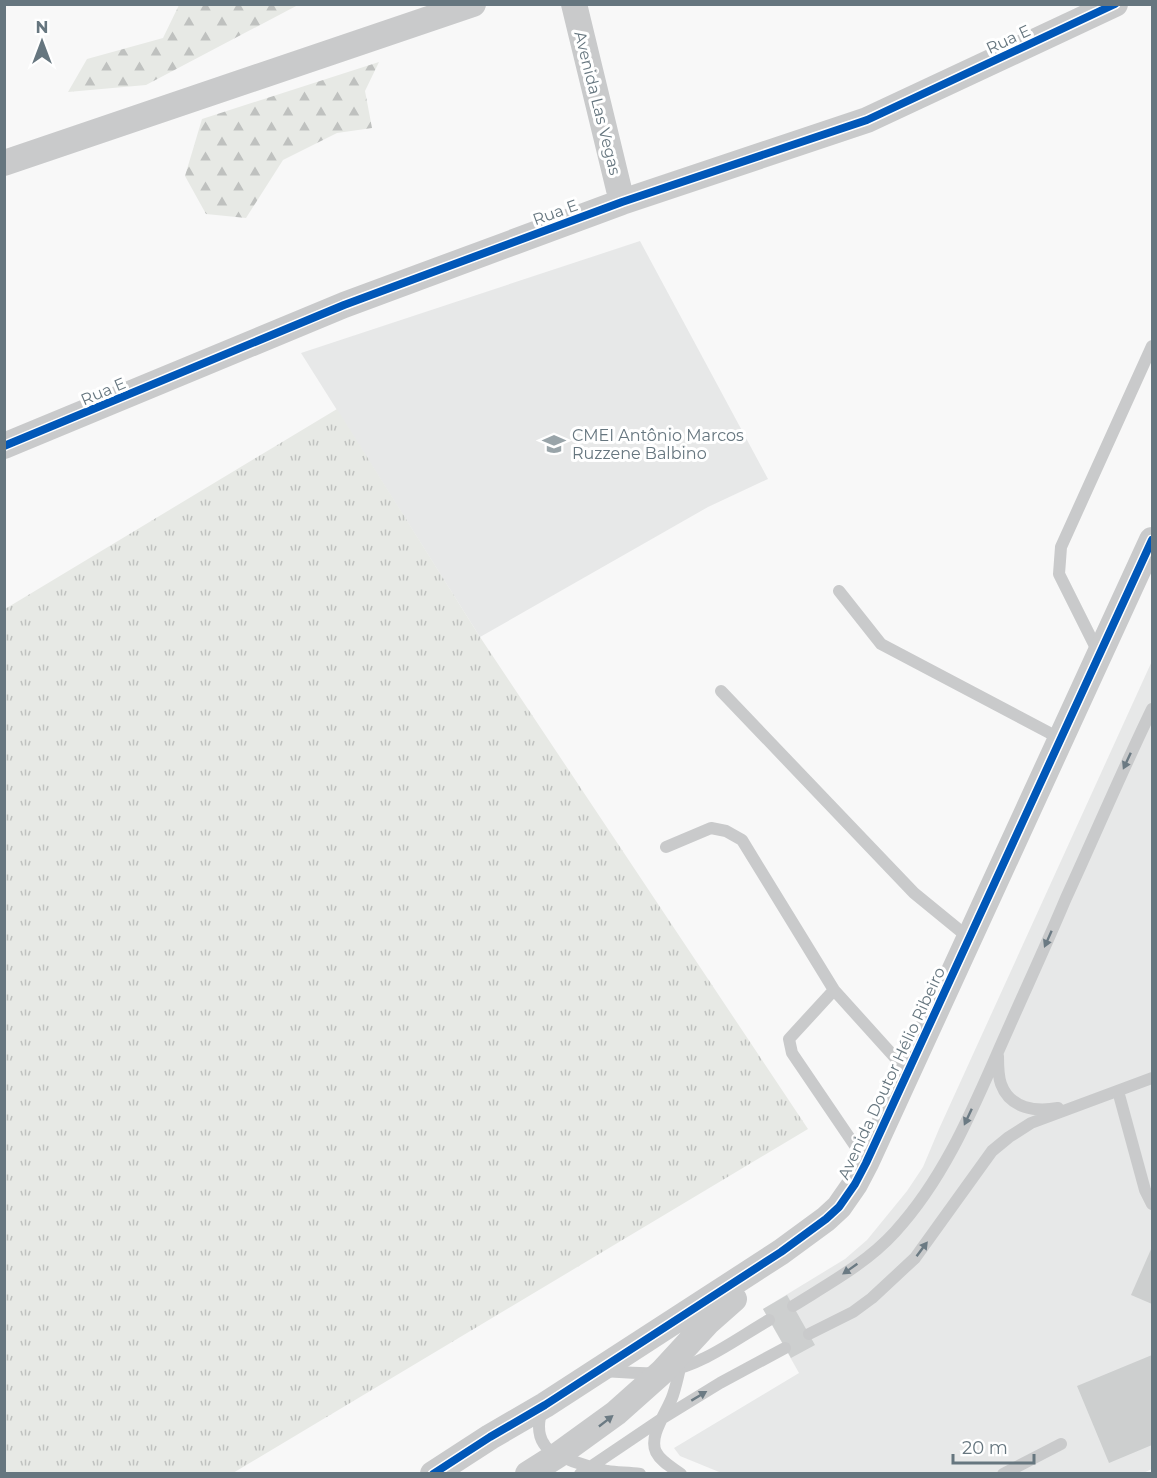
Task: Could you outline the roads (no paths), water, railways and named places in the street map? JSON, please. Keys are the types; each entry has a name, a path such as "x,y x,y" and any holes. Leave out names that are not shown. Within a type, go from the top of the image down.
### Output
{"street":[{"path":"4,163 473,4"},
{"name":"Avenida Las Vegas","path":"574,4 622,202"},
{"name":"Rua E","path":"4,446 344,305 622,202 867,120 1115,4"},
{"name":"Avenida Doutor Hélio Ribeiro","path":"433,1473 545,1405 781,1252 839,1207 866,1163 1152,540"},
{"path":"528,1473 558,1455 671,1370 708,1322 740,1294 781,1252"}],"lane":[{"path":"1099,654 1059,574 1061,547 1152,346"},
{"path":"839,591 881,644 1061,739"},
{"path":"721,691 914,893 969,938"},
{"path":"793,1306 878,1249 910,1215 937,1178 998,1052 1152,708"},
{"path":"666,847 711,828 726,831 742,840 834,990 908,1072"},
{"path":"834,990 789,1039 792,1053 866,1163"},
{"path":"998,1052 1001,1085 1006,1094 1020,1105 1040,1110 1085,1104"},
{"path":"809,1334 853,1312 915,1258 992,1151 1009,1137 1032,1123 1152,1078"},
{"path":"1118,1091 1145,1190 1152,1204"},
{"path":"598,1371 671,1370 707,1356 769,1320"},
{"path":"585,1470 627,1440 720,1383 785,1348"},
{"path":"671,1370 673,1396 658,1429 655,1440 656,1452 668,1465 681,1473"},
{"path":"545,1405 539,1421 541,1437 544,1445 550,1451 585,1470 640,1473"},
{"path":"1003,1473 1061,1444"}],"place":[{"name":"CMEI Antônio Marcos Ruzzene Balbino","path":"554,444"}]}
